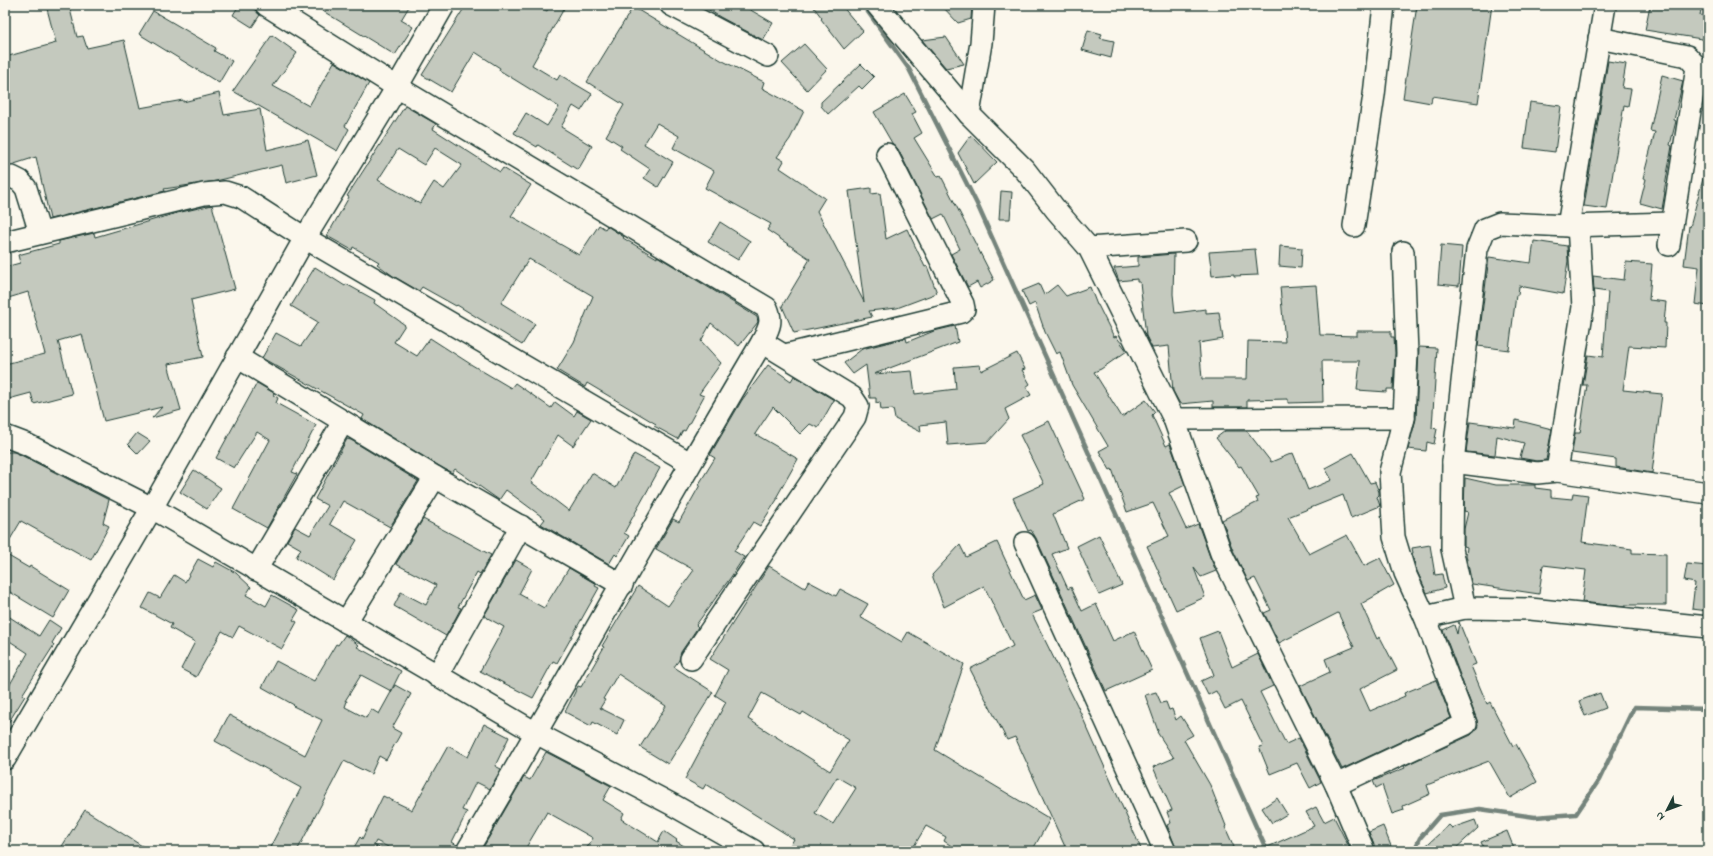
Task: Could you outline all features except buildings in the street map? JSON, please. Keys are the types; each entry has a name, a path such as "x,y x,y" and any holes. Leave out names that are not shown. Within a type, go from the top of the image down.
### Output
{"street":[{"path":"266,5 397,87 767,308 771,317 770,326 762,342 690,463 622,585 467,851"},
{"path":"5,759 152,508 305,238 397,87 444,5"},
{"path":"671,5 768,56"},
{"path":"877,5 968,114 1025,170 1056,210 1089,248 1174,419 1221,553 1336,785 1364,851"},
{"path":"968,114 980,43 984,5"},
{"path":"1354,226 1374,95 1384,5"},
{"path":"1557,471 1583,307 1573,226 1599,38 1605,5"},
{"path":"1599,38 1687,56 1697,67 1669,245"},
{"path":"785,355 961,312 964,309 963,304 887,154"},
{"path":"5,179 12,177 26,188 40,233"},
{"path":"5,242 204,194 225,192 241,197 305,238 690,463"},
{"path":"1465,608 1452,549 1453,462 1477,249 1485,229 1500,223 1573,226 1672,223"},
{"path":"1089,248 1186,241"},
{"path":"1336,785 1466,724 1425,617 1405,574 1393,529 1390,472 1404,418 1407,353 1403,252"},
{"path":"691,659 855,417 858,406 852,396 762,342"},
{"path":"237,357 435,477 622,585"},
{"path":"1174,419 1252,417 1404,418"},
{"path":"256,570 343,422"},
{"path":"5,436 26,444 152,508 536,733 673,805 754,851"},
{"path":"1453,462 1537,473 1557,471 1708,493"},
{"path":"346,622 435,477"},
{"path":"437,676 521,526"},
{"path":"1025,543 1166,851"},
{"path":"1425,617 1465,608 1530,609 1708,627"}],"waterway":[{"path":"863,5 909,69 977,204 1267,851"},
{"path":"1414,851 1420,838 1440,815 1480,809 1535,817 1576,814 1599,780 1634,707 1708,709"}]}
